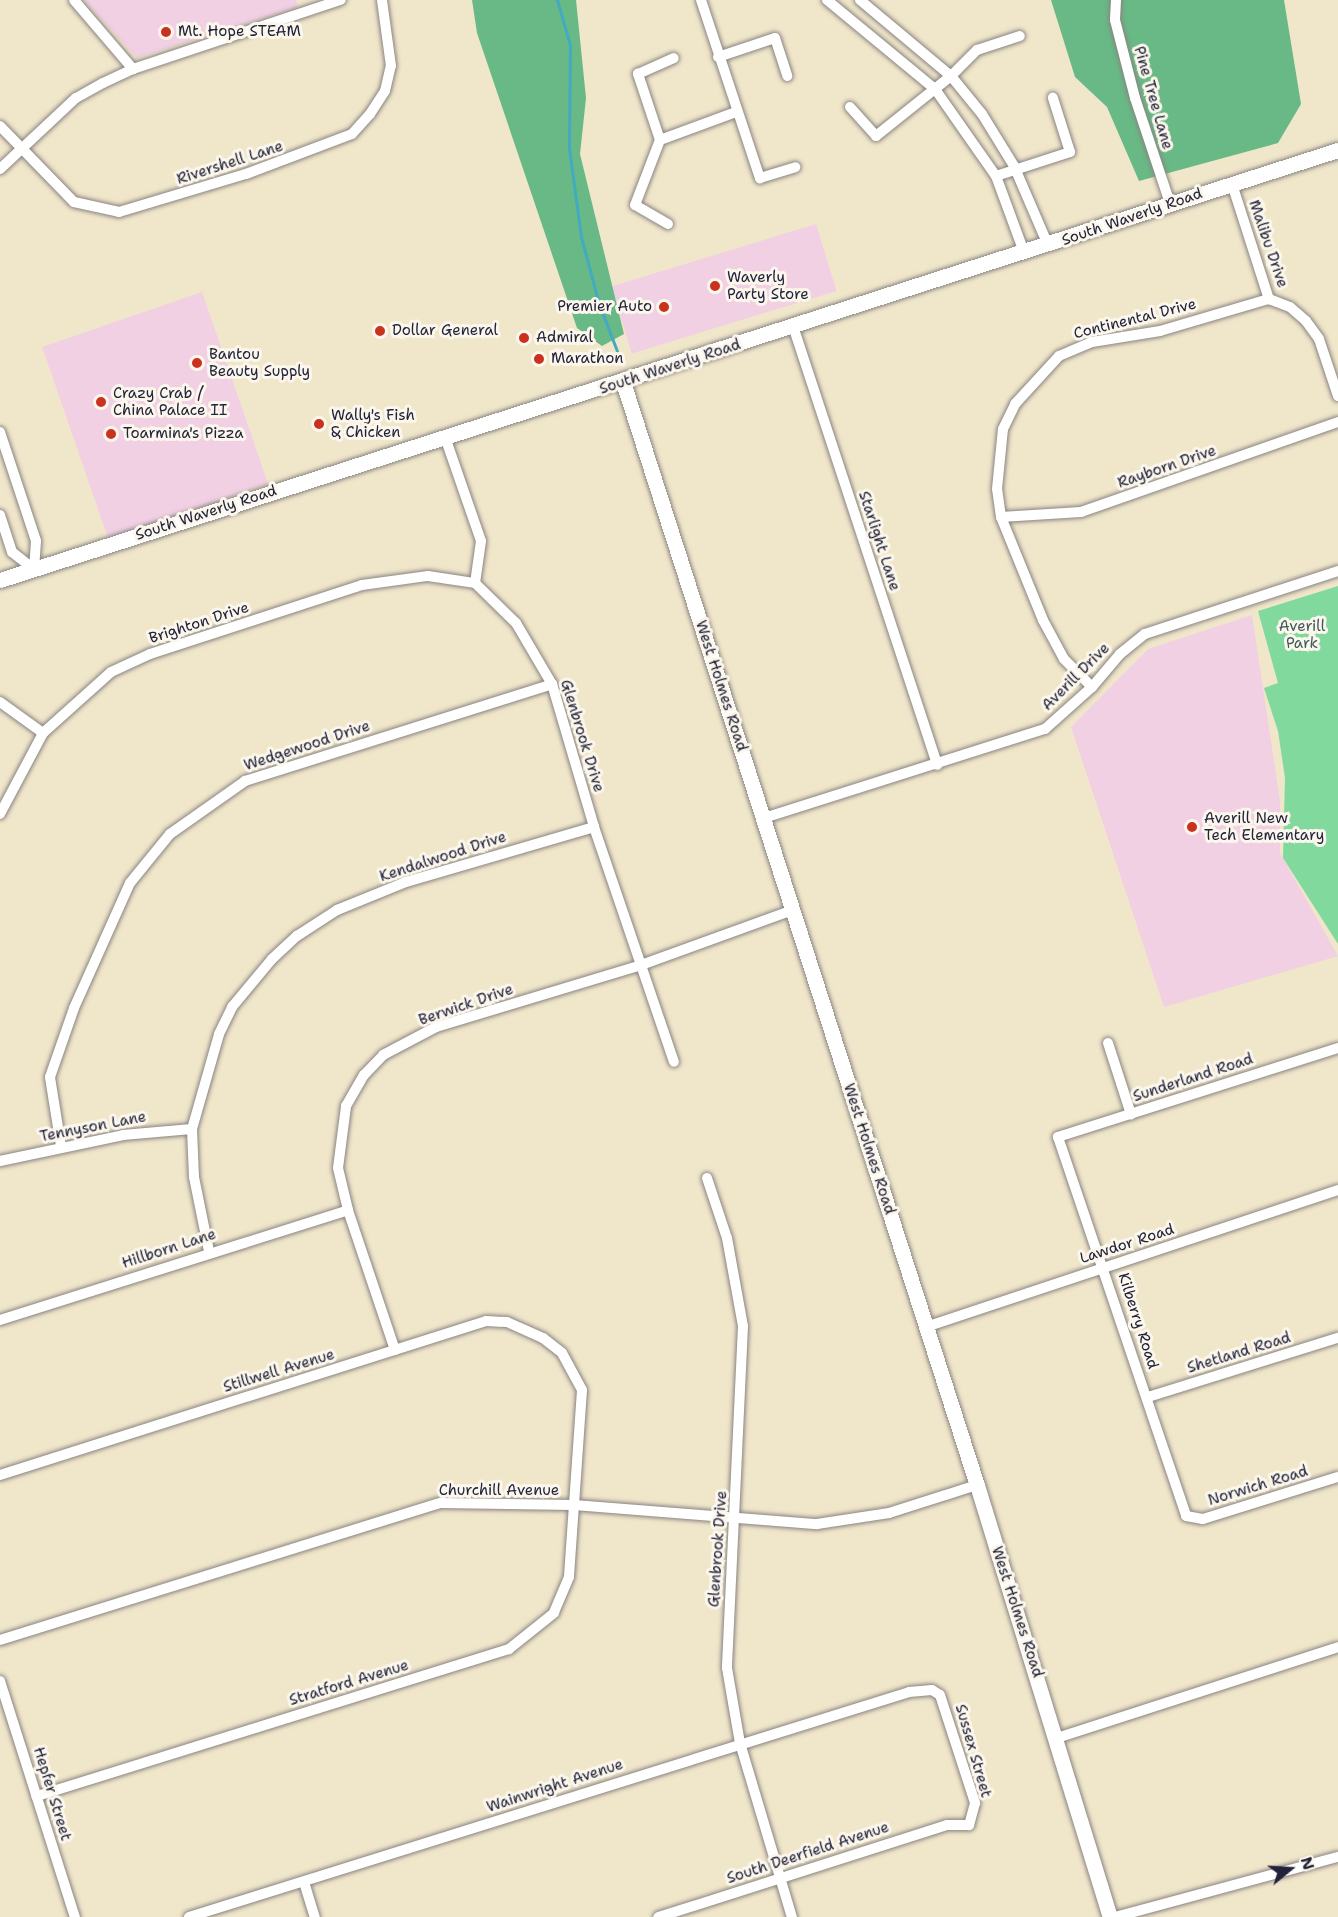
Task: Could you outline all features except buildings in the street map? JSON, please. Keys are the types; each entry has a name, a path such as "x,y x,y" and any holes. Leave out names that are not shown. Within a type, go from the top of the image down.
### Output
{"street":[{"path":"74,0 133,69"},
{"path":"0,169 76,98 133,69 341,0"},
{"name":"Rivershell Lane","path":"0,126 74,202 119,212 314,151 352,134 386,91 391,48 382,0"},
{"path":"702,0 718,57 760,178 795,167"},
{"path":"827,0 935,89 996,176 1024,252"},
{"path":"860,0 951,76 982,114 1016,169 1048,245"},
{"name":"Pine Tree Lane","path":"1116,0 1115,20 1134,98 1170,203"},
{"path":"850,107 876,136 951,76 977,50 1020,36"},
{"path":"718,57 775,38 787,76"},
{"path":"668,224 635,205 660,140 638,74 674,58"},
{"path":"996,176 1070,152 1053,98"},
{"path":"660,140 736,112"},
{"name":"South Waverly Road","path":"0,580 623,382 1338,150"},
{"name":"Malibu Drive","path":"1232,184 1269,299 1290,307 1313,330 1338,396"},
{"name":"Continental Drive","path":"1092,687 1064,659 1043,620 1001,517 997,489 1004,429 1015,404 1059,356 1092,342 1160,331 1269,299"},
{"name":"Starlight Lane","path":"793,326 937,765"},
{"name":"West Holmes Road","path":"623,382 977,1485 1057,1738 1110,1917"},
{"name":"Rayborn Drive","path":"1001,517 1081,512 1338,422"},
{"path":"0,432 36,541 34,568"},
{"path":"445,437 481,541 475,583"},
{"path":"0,515 12,552 34,568"},
{"name":"Averill Drive","path":"764,818 1045,729 1092,687 1120,654 1145,634 1338,571"},
{"name":"Brighton Drive","path":"0,814 43,733 111,672 150,654 362,585 428,576 475,583"},
{"name":"Glenbrook Drive","path":"475,583 516,623 552,684 594,826 674,1062"},
{"name":"Wedgewood Drive","path":"61,1146 50,1077 74,1008 130,884 170,834 245,781 552,684"},
{"path":"0,702 43,733"},
{"name":"Kendalwood Drive","path":"209,1251 194,1177 192,1130 205,1072 232,1007 297,936 337,910 406,882 594,826"},
{"name":"Berwick Drive","path":"395,1350 348,1210 338,1168 342,1123 352,1094 383,1055 436,1028 641,965 793,910"},
{"path":"1108,1043 1131,1114"},
{"name":"Sunderland Road","path":"1058,1137 1338,1048"},
{"name":"Tennyson Lane","path":"0,1161 61,1146 149,1131 192,1130"},
{"name":"Kilberry Road","path":"1058,1137 1148,1397 1175,1492 1186,1516"},
{"name":"Glenbrook Drive","path":"707,1178 727,1238 743,1326 726,1668 740,1743 792,1917"},
{"name":"Lawdor Road","path":"926,1327 1338,1190"},
{"name":"Hillborn Lane","path":"0,1320 209,1251 348,1210"},
{"name":"Stillwell Avenue","path":"0,1474 486,1321 507,1322 531,1331 562,1353"},
{"name":"Shetland Road","path":"1148,1397 1338,1338"},
{"name":"Stratford Avenue","path":"36,1796 509,1649 554,1613 569,1577 582,1390 562,1353"},
{"name":"Norwich Road","path":"1186,1516 1203,1519 1338,1477"},
{"name":"Churchill Avenue","path":"0,1640 441,1503 574,1505 817,1524 863,1518 977,1485"},
{"path":"1057,1738 1338,1647"},
{"name":"Hepfer Street","path":"0,1681 75,1917"},
{"name":"Wainwright Avenue","path":"189,1917 740,1743 909,1692 932,1690"},
{"name":"Sussex Street","path":"932,1690 940,1695 975,1803 969,1825"},
{"name":"South Deerfield Avenue","path":"658,1917 947,1825 969,1825"},
{"path":"1115,1917 1338,1857"},
{"path":"304,1882 315,1917"}],"shaded area":[{"name":"Mt. Hope STEAM","path":"84,0 296,0 298,7 137,58"},
{"path":"816,224 836,291 632,354 611,287"},
{"path":"202,292 268,484 108,539 42,347"},
{"name":"Averill New Tech Elementary","path":"1252,615 1280,801 1280,853 1338,956 1164,1007 1071,727 1148,649"}],"green space":[{"path":"472,0 576,0 586,98 580,154 624,334 602,346 577,328 477,33"},
{"path":"1051,0 1284,0 1301,104 1278,143 1139,181 1107,107 1075,77"},
{"name":"Averill Park","path":"1338,586 1338,944 1283,858 1285,778 1278,731 1264,688 1278,683 1258,611"}],"waterway":[{"path":"557,0 570,45 569,148 581,237 599,304 617,351"}],"place":[{"name":"Mt. Hope STEAM","path":"166,32"},
{"name":"Waverly Party Store","path":"715,286"},
{"name":"Premier Auto","path":"664,307"},
{"name":"Dollar General","path":"380,331"},
{"name":"Admiral","path":"524,338"},
{"name":"Marathon","path":"539,359"},
{"name":"Bantou Beauty Supply","path":"197,363"},
{"name":"Crazy Crab / China Palace II","path":"101,402"},
{"name":"Wally's Fish & Chicken","path":"319,424"},
{"name":"Toarmina's Pizza","path":"111,434"},
{"name":"Averill New Tech Elementary","path":"1192,827"}]}
